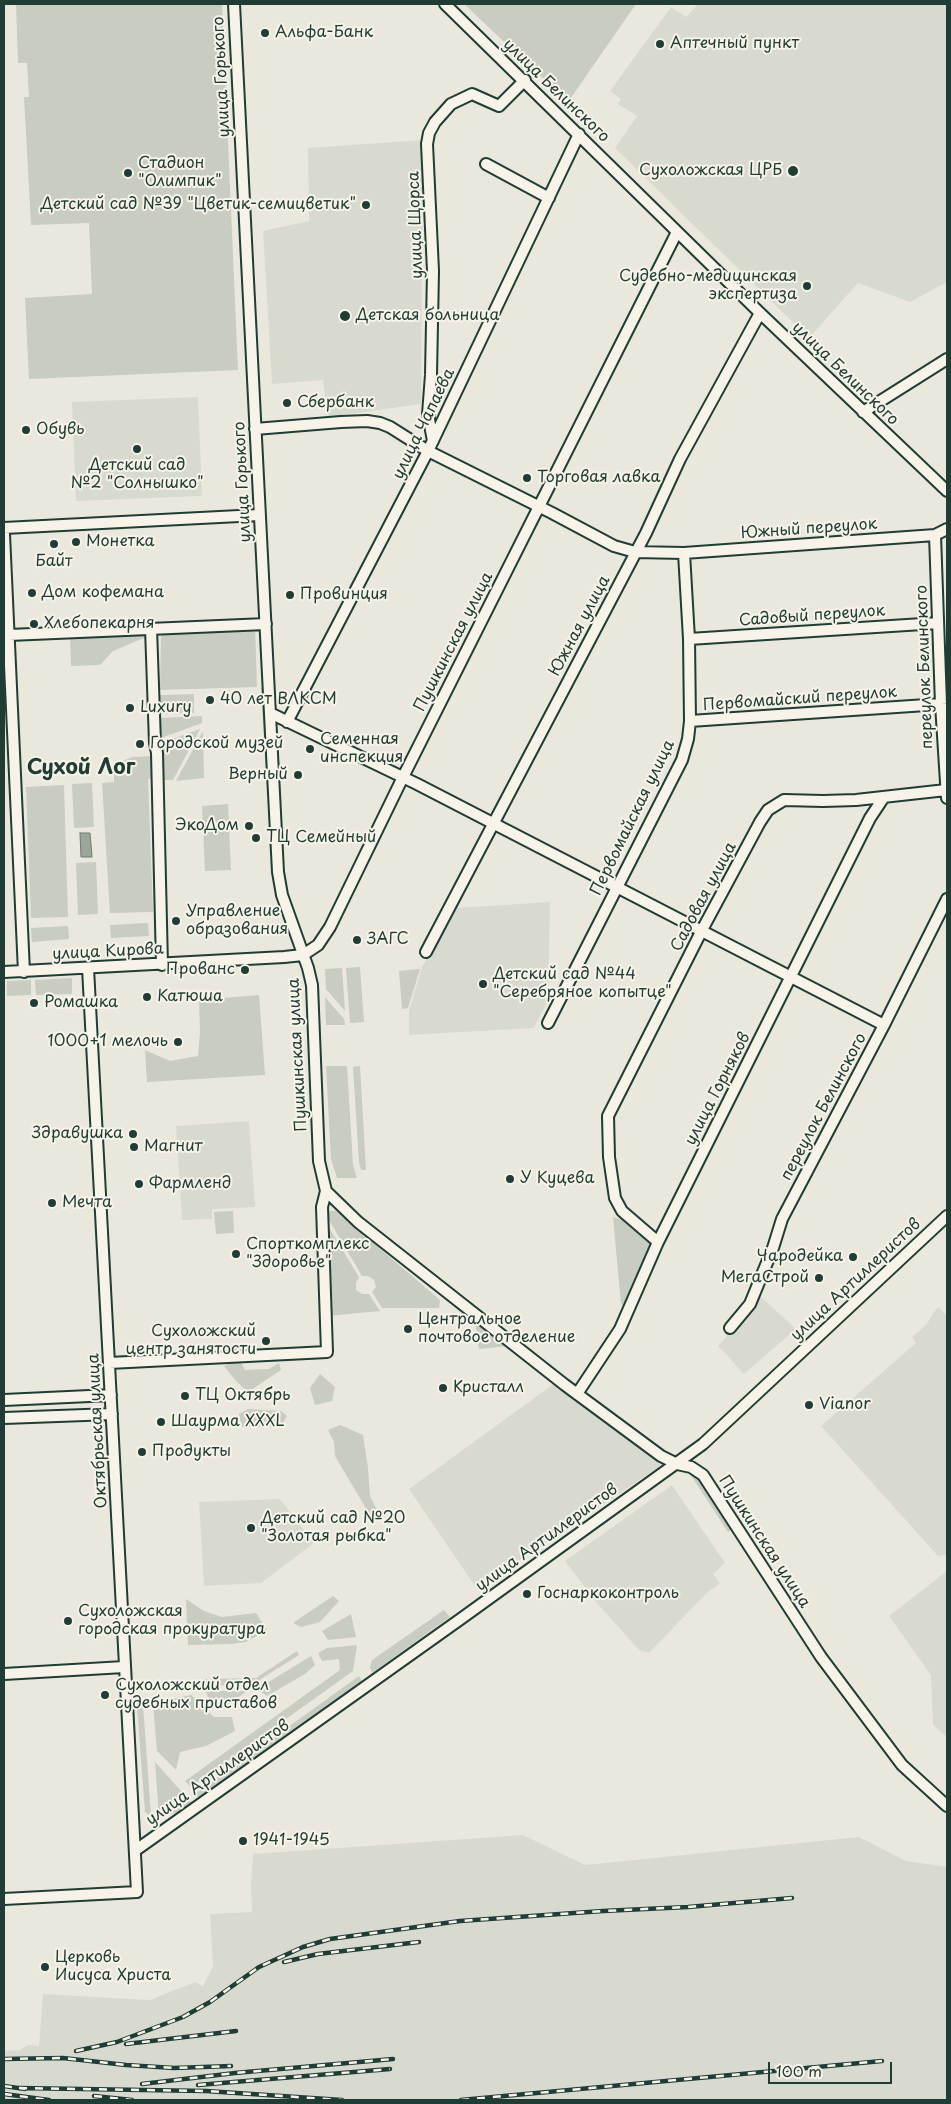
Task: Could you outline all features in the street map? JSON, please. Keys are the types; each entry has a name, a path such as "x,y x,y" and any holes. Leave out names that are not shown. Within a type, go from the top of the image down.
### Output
{"street":[{"name":"улица Горького","path":"234,4 278,872 284,902 303,954"},
{"name":"улица Белинского","path":"445,4 525,80 760,313 947,491"},
{"name":"улица Щорса","path":"433,441 428,414 431,375 433,271 427,144 436,122 450,104 472,94 499,106 525,80"},
{"name":"улица Чапаева","path":"287,722 433,441 579,134"},
{"path":"486,164 549,198"},
{"name":"Пушкинская улица","path":"110,1363 327,1352 322,1207 326,1191 319,1161 312,985 303,954 318,945 330,926 677,232"},
{"name":"Южная улица","path":"426,952 646,534 680,459 760,313"},
{"path":"863,412 947,360"},
{"name":"Южный переулок","path":"256,429 367,421 380,423 390,427 428,451 539,506 614,546 635,552 684,553 935,535"},
{"path":"4,528 259,515"},
{"path":"935,535 947,529"},
{"path":"4,534 9,635 8,723 24,972"},
{"name":"переулок Белинского","path":"935,535 941,704 947,794"},
{"name":"Первомайская улица","path":"548,1023 682,760 688,739 690,721 689,639 684,553"},
{"name":"Садовый переулок","path":"689,639 938,623"},
{"path":"9,635 266,624"},
{"path":"151,628 155,743 157,753 162,965"},
{"name":"Первомайский переулок","path":"690,721 941,704"},
{"path":"270,714 403,777 884,1025"},
{"path":"884,797 947,794"},
{"name":"Садовая улица","path":"658,1242 622,1211 615,1198 609,1157 608,1116 702,930 768,810 784,800 823,801 884,797"},
{"name":"улица Горняков","path":"577,1394 620,1329 658,1242 870,818 884,797"},
{"name":"переулок Белинского","path":"730,1328 750,1304 773,1248 782,1219 947,900"},
{"name":"улица Кирова","path":"4,972 162,965 303,954"},
{"name":"Октябрьская улица","path":"4,1899 137,1892 88,968"},
{"name":"Пушкинская улица","path":"326,1191 358,1222 465,1308 577,1394 661,1456 677,1464 691,1467 703,1475 826,1664 902,1765 947,1806"},
{"name":"улица Артиллеристов","path":"136,1850 677,1464 724,1425 947,1216"},
{"path":"4,1400 111,1395"},
{"path":"4,1418 112,1414"},
{"path":"4,1674 124,1666"}],"shaded area":[{"name":"Стадион \"Олимпик\"","path":"16,4 222,4 238,370 29,379 25,298 92,294 89,223 31,225 24,97 29,97 27,63 18,63"},
{"path":"464,4 636,4 568,102"},
{"name":"Сухоложская ЦРБ","path":"698,4 947,4 947,282 910,302 858,283 809,338 615,148 637,116 618,104 621,99 610,91 671,7 686,17"},
{"name":"Детская больница","path":"423,140 421,404 328,417 323,380 272,384 263,231 309,221 308,148"},
{"name":"Детский сад №2 \"Солнышко\"","path":"198,397 202,496 76,501 72,402"},
{"path":"255,626 257,687 160,690 161,633"},
{"path":"146,631 146,637 113,651 100,665 71,666 70,636 87,634 89,638 97,638 100,634"},
{"path":"261,688 266,688 272,794 269,796 267,795"},
{"path":"194,694 194,713 160,714 160,695"},
{"path":"202,716 202,723 161,738 161,718"},
{"path":"200,729 173,780 161,780 161,743"},
{"path":"203,731 204,778 176,781"},
{"path":"154,756 155,778 148,779 153,912 110,913 102,783 114,782 114,765 132,757"},
{"path":"92,783 94,827 74,828 72,784"},
{"path":"64,785 68,917 31,918 26,787"},
{"path":"228,804 231,870 205,871 202,806"},
{"path":"80,833 90,833 92,857 81,857"},
{"path":"96,862 98,914 78,915 76,863"},
{"name":"Детский сад №44 \"Серебряное копытце\"","path":"550,902 548,1000 534,1028 409,1035 409,1011 422,967 456,908"},
{"path":"148,923 149,936 111,938 110,925"},
{"path":"68,926 69,939 32,942 31,928"},
{"path":"360,967 364,1022 350,1023 346,968"},
{"path":"342,968 345,1011 326,989 325,969"},
{"path":"420,969 408,1008 402,1009 399,971"},
{"path":"72,978 72,994 36,995 35,980"},
{"path":"31,980 31,995 7,996 7,981"},
{"path":"259,995 265,1075 147,1082 145,1050 170,1061 198,1056 200,1032 199,1000"},
{"path":"325,997 344,1019 345,1025 326,1025"},
{"path":"326,1066 347,1066 353,1165 357,1178 337,1178 331,1159"},
{"path":"360,1066 366,1170 361,1170 359,1162 353,1067"},
{"path":"249,1121 255,1207 212,1209 212,1219 182,1220 176,1126"},
{"path":"233,1211 234,1233 216,1234 214,1212"},
{"path":"330,1211 336,1211 440,1300 439,1308 382,1308 372,1292 376,1287 374,1280 368,1276 362,1276 326,1215"},
{"path":"613,1217 624,1220 636,1227 650,1241 651,1250 627,1307 621,1304"},
{"path":"325,1221 359,1277 356,1283 356,1290 362,1294 369,1294 380,1311 328,1316"},
{"path":"761,1297 796,1329 744,1374 718,1346"},
{"path":"939,1307 947,1316 947,1555 938,1556 821,1426 916,1343 912,1337 927,1324"},
{"path":"475,1322 508,1346 479,1349"},
{"path":"239,1358 245,1370 269,1369 279,1363 281,1370 248,1392 224,1366"},
{"path":"320,1374 335,1387 332,1401 315,1405 310,1388"},
{"path":"555,1383 662,1465 477,1589 409,1489"},
{"path":"248,1409 281,1411 287,1416 281,1426 242,1427 239,1414"},
{"path":"340,1425 363,1435 370,1496 380,1516 374,1522 335,1456 334,1442 328,1430"},
{"path":"693,1472 732,1529 728,1532 690,1474"},
{"path":"672,1485 725,1563 713,1574 720,1583 706,1594 649,1653 639,1650 596,1602 565,1561"},
{"name":"Детский сад №20 \"Золотая рыбка\"","path":"280,1499 314,1543 261,1583 204,1586 199,1502"},
{"path":"947,1571 947,1737 933,1725 931,1675 889,1616"},
{"path":"333,1596 339,1601 320,1622 301,1627 293,1623"},
{"path":"186,1599 204,1611 222,1617 256,1613 267,1630 246,1642 188,1645"},
{"path":"444,1610 450,1617 372,1673 370,1667 372,1660"},
{"path":"351,1614 356,1637 328,1640 322,1631"},
{"path":"357,1645 353,1671 191,1787 185,1781 340,1670 339,1659 322,1661 318,1653 327,1648"},
{"path":"297,1651 299,1655 253,1684 206,1686 203,1679 256,1678"},
{"path":"311,1656 315,1665 305,1674 267,1696 257,1689"},
{"path":"359,1676 362,1682 199,1798 195,1794"},
{"path":"206,1691 247,1691 229,1704 208,1698"},
{"path":"191,1695 214,1717 232,1717 235,1731 206,1746 180,1752 176,1770 157,1751 153,1703"},
{"path":"143,1704 151,1816 145,1812 137,1707"},
{"path":"155,1762 192,1803 175,1813 159,1816"},
{"path":"523,1835 585,1865 859,1837 906,1861 947,1867 947,2100 4,2100 4,2051 20,2050 28,2045 39,2046 43,1994 150,2000 195,1982 203,1986 213,1966 210,1914 252,1912 253,1854"}],"railway":[{"path":"76,2051 117,2042 183,2017 210,2002 259,1967 303,1947 330,1939 460,1921 688,1907 792,1898"},
{"path":"284,1962 318,1954 419,1942"},
{"path":"126,2044 236,2031"},
{"path":"4,2059 63,2058 174,2068 231,2066"},
{"path":"142,2084 235,2073 393,2059"},
{"path":"461,2100 882,2061"},
{"path":"198,2085 390,2069"},
{"path":"4,2086 25,2089"},
{"path":"19,2088 206,2091 342,2100"},
{"path":"4,2094 49,2100"},
{"path":"94,2096 132,2100"}],"place":[{"name":"Альфа-Банк","path":"265,33"},
{"name":"Аптечный пункт","path":"660,44"},
{"name":"Сухоложская ЦРБ","path":"793,171"},
{"name":"Стадион \"Олимпик\"","path":"128,173"},
{"name":"Детский сад №39 \"Цветик-семицветик\"","path":"366,205"},
{"name":"Судебно-медицинская экспертиза","path":"807,286"},
{"name":"Детская больница","path":"345,316"},
{"name":"Сбербанк","path":"287,403"},
{"name":"Обувь","path":"26,430"},
{"name":"Детский сад №2 \"Солнышко\"","path":"137,449"},
{"name":"Торговая лавка","path":"527,478"},
{"name":"Монетка","path":"76,542"},
{"name":"Байт","path":"54,544"},
{"name":"Дом кофемана","path":"32,593"},
{"name":"Провинция","path":"290,595"},
{"name":"Хлебопекарня","path":"34,624"},
{"name":"40 лет ВЛКСМ","path":"210,700"},
{"name":"Luxury","path":"130,708"},
{"name":"Городской музей","path":"140,744"},
{"name":"Семенная инспекция","path":"310,749"},
{"name":"Верный","path":"298,775"},
{"name":"ЭкоДом","path":"249,826"},
{"name":"ТЦ Семейный","path":"256,838"},
{"name":"Управление образования","path":"176,921"},
{"name":"ЗАГС","path":"357,940"},
{"name":"Прованс","path":"245,970"},
{"name":"Детский сад №44 \"Серебряное копытце\"","path":"483,984"},
{"name":"Катюша","path":"147,997"},
{"name":"Ромашка","path":"34,1003"},
{"name":"1000+1 мелочь","path":"178,1042"},
{"name":"Здравушка","path":"133,1134"},
{"name":"Магнит","path":"134,1147"},
{"name":"У Куцева","path":"510,1179"},
{"name":"Фармленд","path":"139,1184"},
{"name":"Мечта","path":"52,1203"},
{"name":"Спорткомплекс \"Здоровье\"","path":"236,1254"},
{"name":"Чародейка","path":"853,1257"},
{"name":"МегаСтрой","path":"819,1278"},
{"name":"Центральное почтовое отделение","path":"408,1329"},
{"name":"Сухоложский центр занятости","path":"266,1341"},
{"name":"Кристалл","path":"443,1388"},
{"name":"ТЦ Октябрь","path":"185,1396"},
{"name":"Vianor","path":"809,1405"},
{"name":"Шаурма XXXL","path":"161,1422"},
{"name":"Продукты","path":"142,1452"},
{"name":"Детский сад №20 \"Золотая рыбка\"","path":"251,1528"},
{"name":"Госнаркоконтроль","path":"527,1594"},
{"name":"Сухоложская городская прокуратура","path":"68,1621"},
{"name":"Сухоложский отдел судебных приставов","path":"105,1695"},
{"name":"1941-1945","path":"243,1841"},
{"name":"Церковь Иисуса Христа","path":"45,1967"}],"district":[{"name":"Сухой Лог","path":"81,768"}]}
